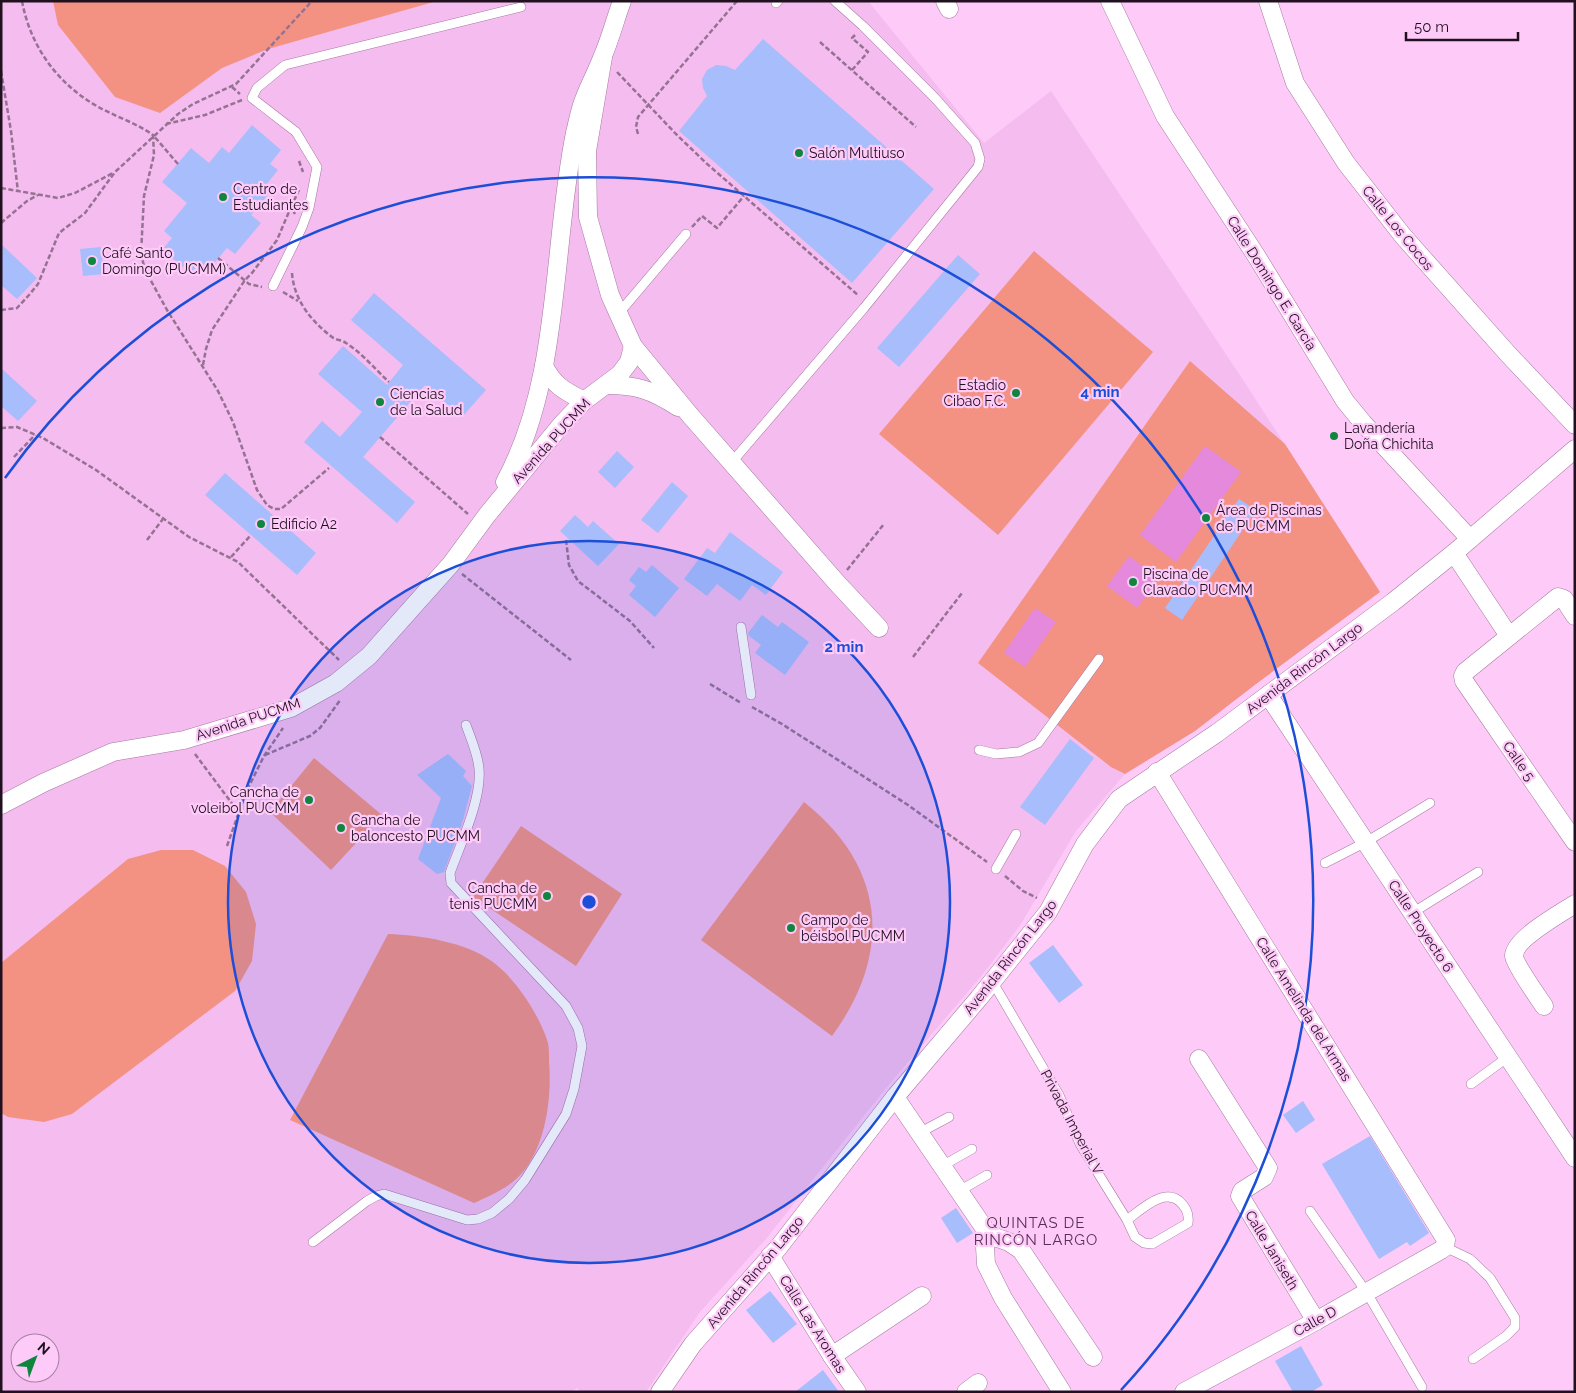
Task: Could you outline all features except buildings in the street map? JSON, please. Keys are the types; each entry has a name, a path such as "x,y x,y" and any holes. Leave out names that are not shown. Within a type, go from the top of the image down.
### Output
{"street":[{"name":"Avenida PUCMM","path":"484,520 515,463 529,424 544,366 561,245 565,196 575,133 584,98 603,57 622,1"},
{"name":"Calle Domingo E. García","path":"1110,1 1164,116 1257,256 1345,401 1470,539"},
{"name":"Calle Los Cocos","path":"1268,1 1295,83 1346,163 1403,236 1508,354 1575,425"},
{"name":"Avenida PUCMM","path":"1,805 113,752 184,740 291,708 336,683 369,656 444,571 562,424 584,401 620,374 629,362 634,346 610,295 588,218 587,151 603,57"},
{"path":"634,346 689,414 837,583 879,628"},
{"path":"544,366 549,376 561,389 584,401"},
{"path":"606,385 629,385 656,394 689,414"},
{"name":"Avenida Rincón Largo","path":"660,1392 693,1344 778,1248 895,1097 1052,906 1086,844 1118,799 1217,733 1393,602 1575,450"},
{"path":"1454,553 1509,636 1558,597 1564,599 1575,616"},
{"name":"Calle 5","path":"1509,636 1465,672 1463,676 1464,681 1575,842"},
{"name":"Calle Proyecto 6","path":"1268,695 1575,1158"},
{"name":"Calle Amelinda del Armas","path":"1157,772 1445,1237 1445,1247"},
{"path":"1544,1006 1515,960 1515,950 1528,936 1575,904"},
{"name":"Calle Janiseth","path":"1199,1059 1268,1168 1264,1177 1242,1191 1240,1196 1316,1321"},
{"path":"895,1097 989,1235 1009,1242 1021,1250 1093,1357"},
{"path":"989,1235 985,1247 986,1264 1003,1298 1062,1392"},
{"name":"Calle D","path":"1184,1392 1367,1293 1445,1247"},
{"name":"Calle Las Aromas","path":"770,1256 856,1392"},
{"path":"832,1356 922,1296"}],"lane":[{"path":"732,462 867,304 978,167 980,160 975,143 935,98 863,26 835,1"},
{"path":"273,286 302,227 309,208 317,167 296,132 252,98 257,88 285,65 521,7"},
{"path":"619,313 686,234"},
{"path":"741,627 751,695"},
{"path":"979,750 996,754 1019,752 1038,743 1099,659"},
{"path":"313,1242 367,1201 384,1194 468,1220 478,1219 492,1213 509,1199 525,1180 566,1114 574,1089 582,1046 578,1028 566,1006 451,883 450,873 471,815 479,781 477,757 466,725"},
{"path":"1325,863 1366,842 1430,803"},
{"path":"996,869 1016,834"},
{"path":"1412,913 1478,872"},
{"name":"Privada Imperial V","path":"992,981 1059,1095 1080,1144 1127,1220 1135,1237 1139,1241 1152,1244 1188,1223 1188,1212 1176,1198 1170,1196 1162,1197 1127,1220"},
{"path":"1471,1084 1508,1057"},
{"path":"920,1133 949,1117"},
{"path":"942,1166 972,1149"},
{"path":"960,1191 987,1175"},
{"path":"1310,1210 1367,1293 1422,1387"},
{"path":"1445,1247 1470,1259 1490,1278 1515,1318 1515,1327 1510,1332 1473,1359"}],"path":[{"path":"22,1 27,24 34,40 43,58 53,69 93,104 153,135 178,164"},
{"path":"1,310 17,308 30,296 38,284 59,233 85,212 115,172 153,135 192,104 236,84 312,1"},
{"path":"638,134 636,121 737,1"},
{"path":"852,70 868,52 852,38 863,26"},
{"path":"820,42 916,127"},
{"path":"603,57 676,134 867,304"},
{"path":"1,71 11,131 18,192"},
{"path":"166,124 205,115 245,98"},
{"path":"153,135 154,154 144,196 141,254 150,280 203,365 233,422 257,490 267,505 274,509 281,509 329,468"},
{"path":"1,188 58,198 75,193 115,172"},
{"path":"1,224 27,201 39,194"},
{"path":"686,234 702,216 717,228 744,196"},
{"path":"203,365 212,330 244,280 252,273 277,240 291,207"},
{"path":"218,258 249,284 260,287 273,286 299,302"},
{"path":"1,428 17,427 69,453 96,470 189,537 232,557 350,672"},
{"path":"14,457 35,435"},
{"path":"380,437 484,520"},
{"path":"147,540 163,519"},
{"path":"837,583 884,524"},
{"path":"232,557 251,535"},
{"path":"566,540 569,565 578,581 630,621 654,648"},
{"path":"459,572 571,660"},
{"path":"913,657 962,593"},
{"path":"710,684 733,699 782,724 908,805 1023,891 1052,906"},
{"path":"264,756 310,736 328,718 346,692"},
{"path":"751,695 752,708"},
{"path":"227,846 246,792 264,756 286,722 291,708"},
{"path":"191,749 239,813"}],"shaded area":[{"path":"1,1 868,1 984,143 1051,91 1249,389 1380,592 1195,731 1125,774 1076,831 1021,924 983,974 886,1088 765,1240 700,1312 646,1392 580,1392 577,1388 571,1392 1,1392"},
{"path":"53,1 437,1 268,49 222,68 160,113 115,97 58,25"},
{"name":"Estadio Cibao F.C.","path":"1034,251 1153,352 998,535 879,434"},
{"name":"Área de Piscinas de PUCMM","path":"1190,361 1285,444 1380,592 1195,731 1125,774 1111,767 978,663"},
{"path":"1205,446 1241,472 1176,562 1140,535"},
{"name":"Piscina de Clavado PUCMM","path":"1129,556 1159,578 1137,608 1107,586"},
{"path":"1035,608 1056,622 1025,667 1004,653"},
{"path":"314,758 382,815 331,870 270,812"},
{"name":"Campo de béisbol PUCMM","path":"804,802 831,827 852,854 865,883 872,912 872,943 865,974 852,1005 832,1036 701,940"},
{"name":"Cancha de tenis PUCMM","path":"521,826 622,894 576,966 473,897"},
{"path":"161,850 193,850 225,866 246,892 256,924 252,961 235,991 72,1114 44,1122 8,1117 1,1113 1,963 128,859"},
{"path":"388,934 442,941 470,949 493,962 502,969 526,999 539,1021 548,1043 550,1075 548,1105 546,1120 537,1149 530,1162 517,1178 499,1191 474,1203 290,1120"}],"place":[{"name":"Salón Multiuso","path":"799,153"},
{"name":"Centro de Estudiantes","path":"223,197"},
{"name":"Café Santo Domingo (PUCMM)","path":"92,261"},
{"name":"Estadio Cibao F.C.","path":"1016,393"},
{"name":"Ciencias de la Salud","path":"380,402"},
{"name":"Lavandería Doña Chichita","path":"1334,436"},
{"name":"Área de Piscinas de PUCMM","path":"1206,518"},
{"name":"Edificio A2","path":"261,524"},
{"name":"Piscina de Clavado PUCMM","path":"1133,582"},
{"name":"Cancha de voleibol PUCMM","path":"309,800"},
{"name":"Cancha de baloncesto PUCMM","path":"341,828"},
{"name":"Cancha de tenis PUCMM","path":"547,896"},
{"name":"Campo de béisbol PUCMM","path":"791,928"}],"district":[{"name":"QUINTAS DE RINCÓN LARGO","path":"1036,1232"}]}
